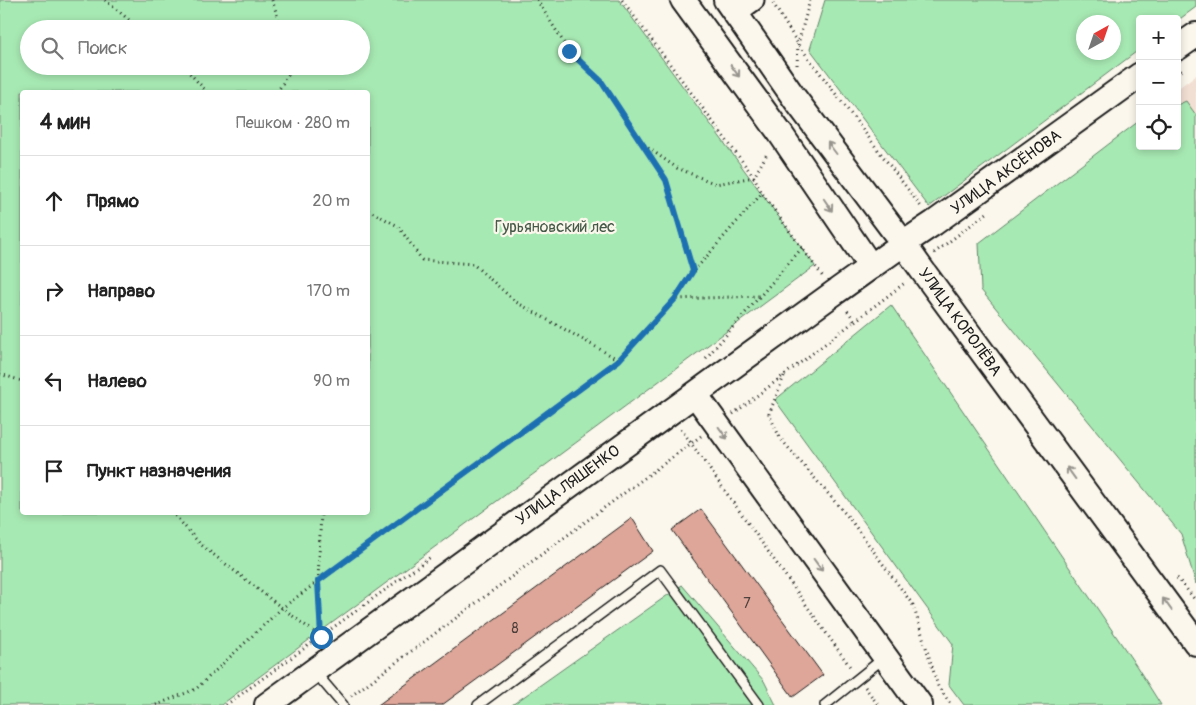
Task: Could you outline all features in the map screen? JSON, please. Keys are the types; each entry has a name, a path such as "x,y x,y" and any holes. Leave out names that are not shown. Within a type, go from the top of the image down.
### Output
{"main road":[{"path":"683,0 780,133 871,267"},
{"path":"707,32 738,4"},
{"name":"УЛИЦА КОРОЛЁВА","path":"738,4 796,99 903,243 932,265 1196,643"},
{"path":"1181,45 1196,35"},
{"name":"УЛИЦА АКСЁНОВА","path":"871,267 1136,78"},
{"name":"УЛИЦА ЛЯШЕНКО","path":"267,705 871,267"},
{"path":"695,394 920,705"}],"lane":[{"path":"478,705 660,570 759,705"},
{"path":"825,705 884,657"},
{"path":"314,671 342,704"}],"path":[{"path":"105,0 129,20"},
{"path":"272,0 279,20"},
{"path":"537,0 569,51 601,81 666,180 693,271"},
{"path":"622,0 754,177 762,193 802,248 704,360"},
{"path":"772,0 798,44 934,223 935,251 932,265 855,322"},
{"path":"191,75 205,90"},
{"path":"278,90 288,75"},
{"path":"642,143 677,168 716,184 754,177"},
{"path":"156,705 196,688 282,608 619,360 675,299 693,271 762,193"},
{"path":"370,211 398,226 422,260 473,264 516,302 619,360"},
{"path":"932,265 935,251 990,211"},
{"path":"675,299 760,296"},
{"path":"0,374 20,380"},
{"path":"784,375 769,414 780,438 849,518 913,605 938,686 951,705"},
{"path":"342,704 690,444 878,705"},
{"path":"175,515 200,544 321,637 318,581 321,515"},
{"path":"1172,574 1186,587 1196,601"}],"shaded area":[{"path":"1196,75 1196,141 1181,120 1181,86"}],"green space":[{"name":"Гурьяновский лес","path":"0,0 619,0 815,266 221,705 0,705"},
{"path":"825,0 1196,0 1196,7 1181,18 1181,15 1136,15 1136,52 929,207 810,49"},
{"path":"1186,101 1196,115 1196,584 1181,534 981,290 979,243 1136,123 1136,150 1181,150 1181,103"},
{"path":"891,305 1161,705 964,705 949,685 953,644 775,400"},
{"path":"682,585 764,681 776,705 512,705"}],"building":[{"path":"701,509 823,675 793,697 672,530"},
{"path":"632,518 653,551 442,705 378,705"}],"route":[{"path":"321,637 318,581 619,360 675,299 693,271 666,180 601,81 569,51"}]}
